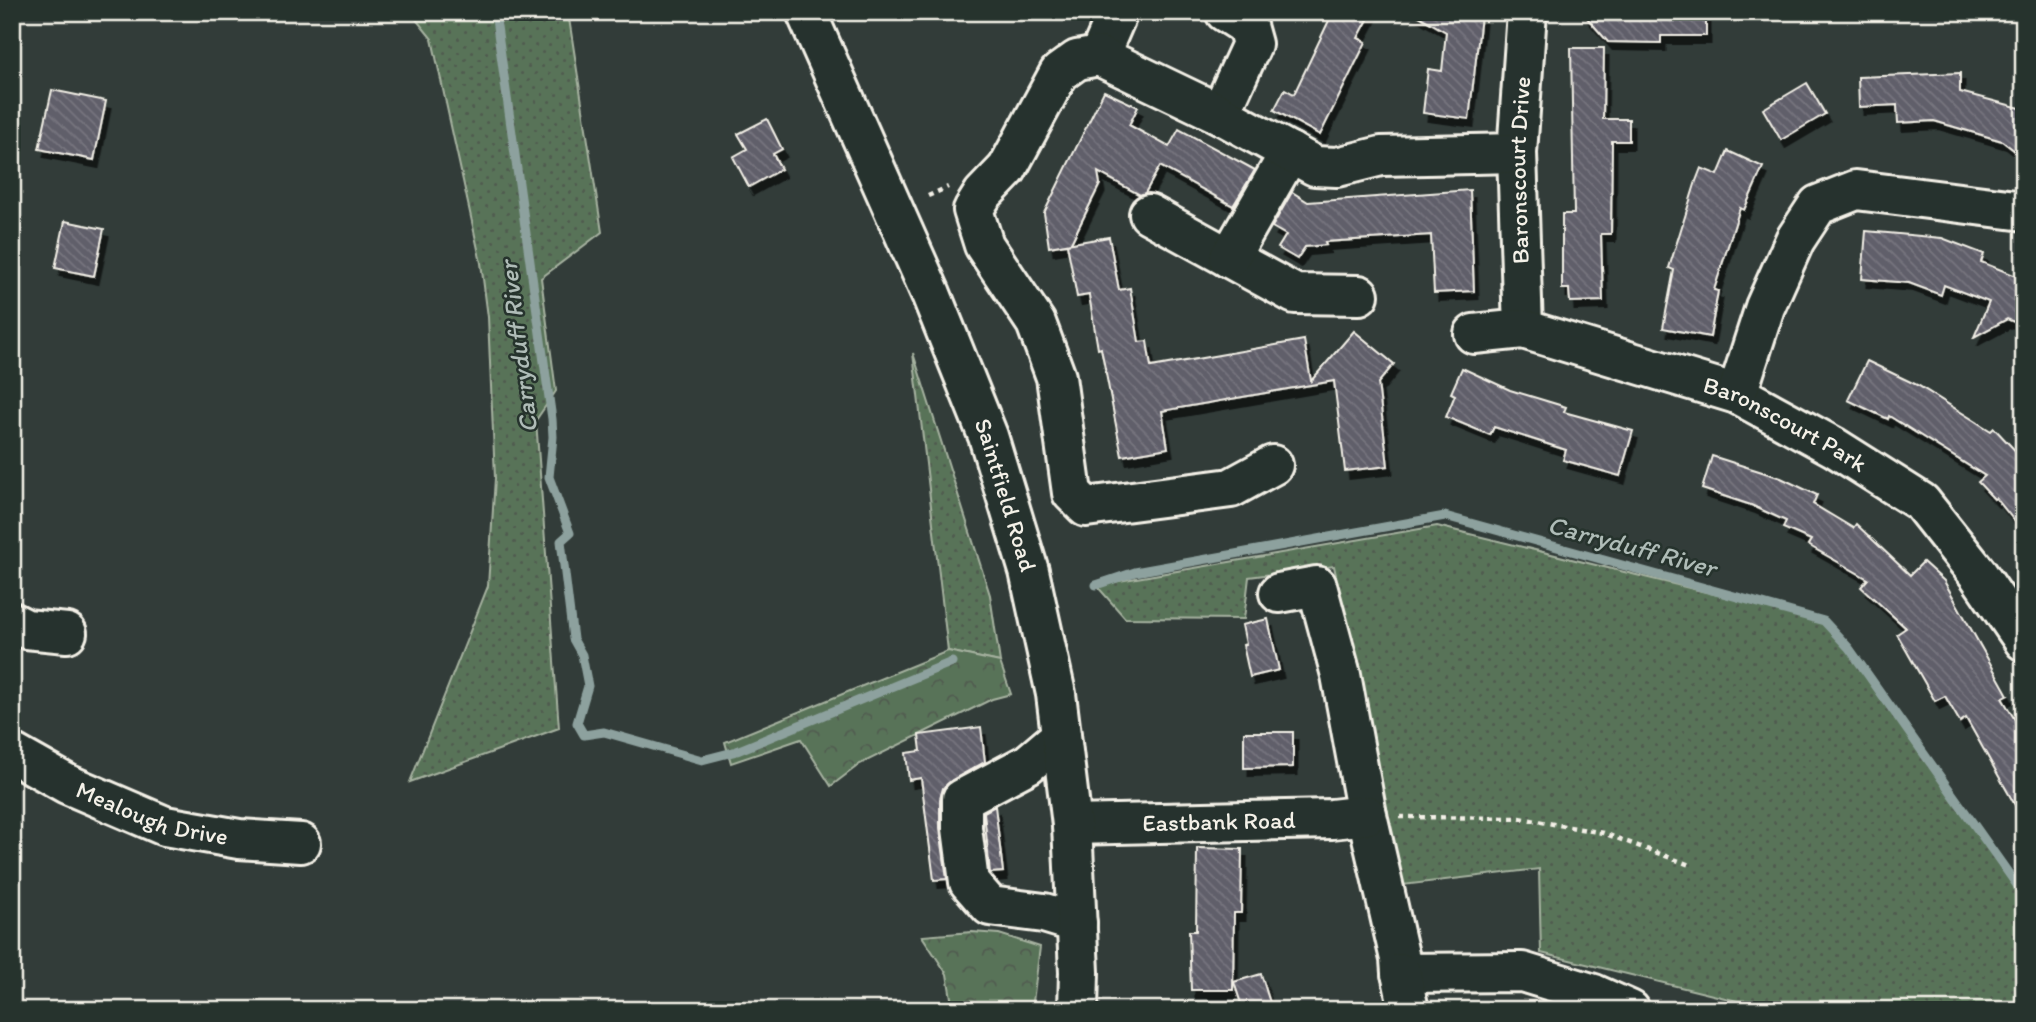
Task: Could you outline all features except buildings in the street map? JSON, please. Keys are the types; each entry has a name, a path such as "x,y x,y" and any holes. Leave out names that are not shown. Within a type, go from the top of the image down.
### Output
{"main road":[{"name":"Saintfield Road","path":"806,12 925,281 988,436 1029,570 1056,694 1072,825 1078,1010"},
{"path":"1099,56 1118,12"},
{"path":"1220,114 1252,44 1247,26 1225,12"},
{"name":"Baronscourt Drive","path":"1523,329 1517,153 1527,12"},
{"path":"1273,465 1231,488 1206,492 1086,507 1072,493 1056,377 1036,323 984,245 973,210 983,194 1007,169 1059,73 1077,60 1099,56 1220,114 1315,166 1338,167 1381,156 1517,153"},
{"path":"1229,258 1290,152"},
{"path":"1737,394 1765,307 1795,240 1818,205 1856,190 2024,211"},
{"path":"1149,214 1294,293 1359,295"},
{"name":"Baronscourt Park","path":"1474,334 1523,329 1737,394 1834,447 1921,502 1978,574 2024,641"},
{"path":"1279,593 1317,586 1342,675 1367,815 1405,992 1522,972 1594,993 1630,1010"},
{"path":"12,622 26,629 67,633"},
{"path":"1061,736 1028,764 962,799 962,828 969,882 990,906 1044,913 1077,923"},
{"name":"Mealough Drive","path":"12,753 68,784 165,826 239,839 302,843"},
{"name":"Eastbank Road","path":"1072,825 1332,819 1367,815"}],"path":[{"path":"1367,815 1520,818 1603,833 1690,865"}],"green space":[{"path":"410,12 568,12 602,232 541,278 556,391 536,420 559,728 410,782 488,586 495,478 488,317 481,263 432,39"},
{"path":"913,353 990,595 1000,662 948,651"},
{"path":"1437,526 1824,621 1849,648 2024,895 2024,1010 1774,1010 1541,953 1539,869 1403,885 1334,566 1249,577 1244,619 1125,618 1096,585"},
{"path":"948,651 1000,662 1011,694 992,699 860,764 831,786 801,739 731,763 725,742"},
{"path":"972,932 999,934 1040,947 1032,1010 953,1010 947,974 922,936"}],"waterway":[{"name":"Carryduff River","path":"495,12 552,419 549,477 570,533 561,541 573,639 582,655 588,686 577,723 584,735 604,732 702,760 737,751 952,662"},
{"name":"Carryduff River","path":"1096,585 1135,572 1445,516 1824,621 1849,648 2024,895"}]}
